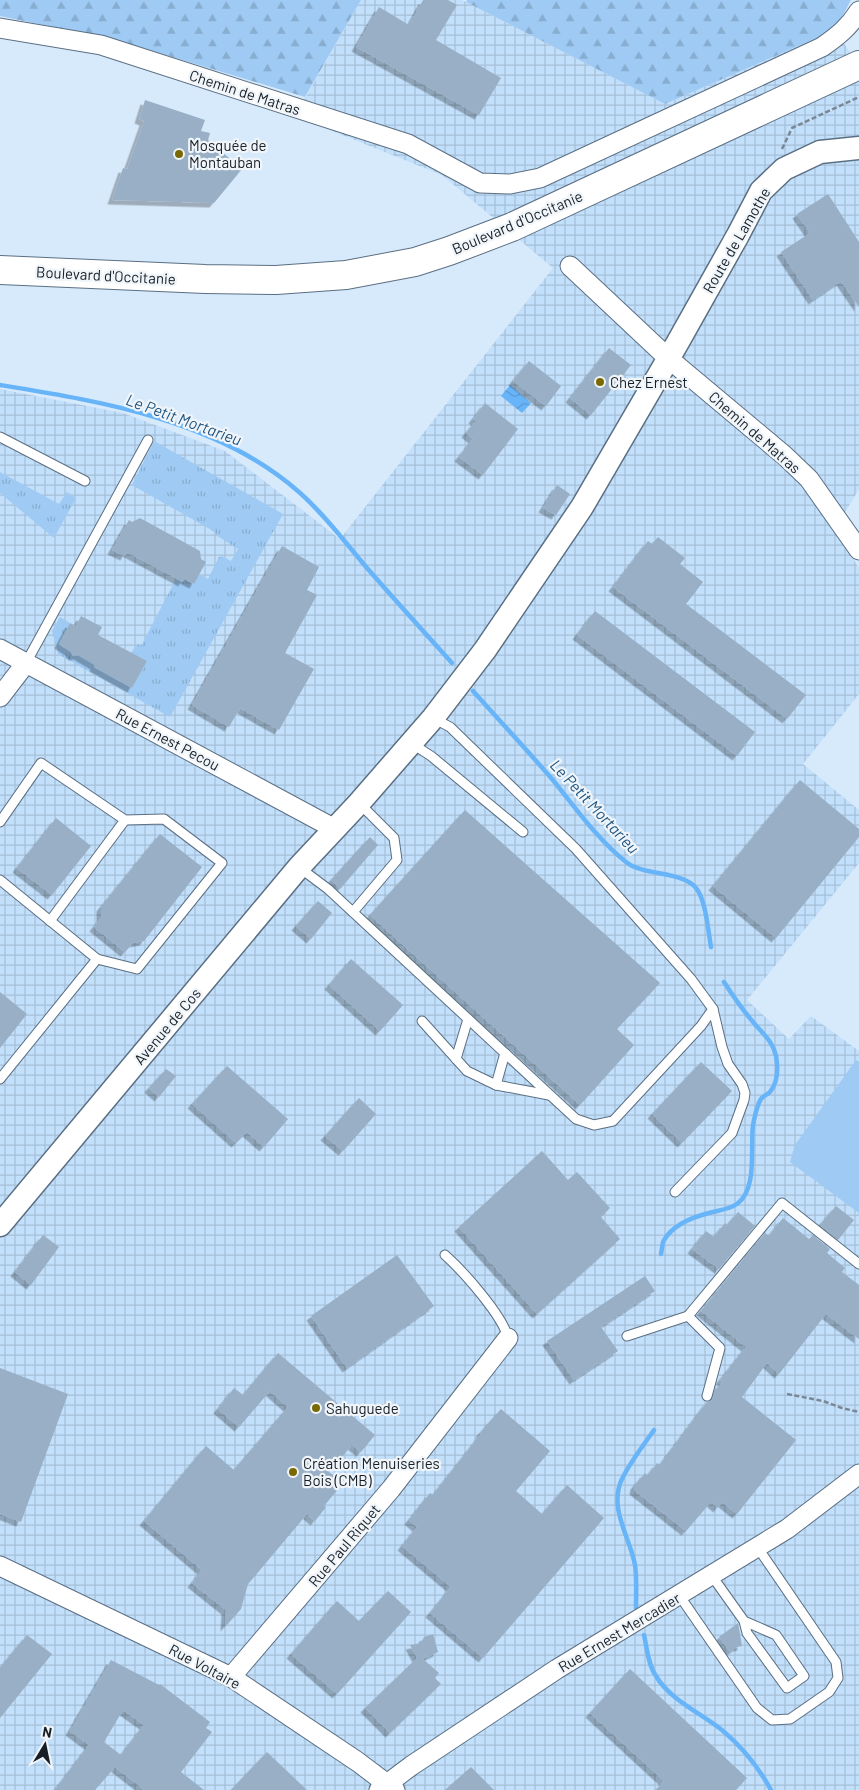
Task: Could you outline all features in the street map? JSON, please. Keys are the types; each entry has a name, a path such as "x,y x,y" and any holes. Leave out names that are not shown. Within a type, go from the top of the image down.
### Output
{"main road":[{"name":"Boulevard d'Occitanie","path":"0,270 205,279 276,280 346,275 406,264 449,251 512,227 859,65"}],"street":[{"name":"Chemin de Matras","path":"0,28 100,45 408,144 480,183 510,184 540,178 822,47 840,35 859,11"},
{"name":"Route de Lamothe","path":"433,718 485,650 582,507 738,235 761,190 784,169 820,152 859,148"},
{"name":"Chemin de Matras","path":"570,266 668,358 785,456 808,480 859,550"},
{"name":"Rue Ernest Pecou","path":"0,649 335,829"},
{"path":"0,697 26,663"},
{"name":"Avenue de Cos","path":"0,1225 300,867 433,718"},
{"name":"Rue Paul Riquet","path":"231,1677 392,1489 508,1338"},
{"name":"Rue Ernest Mercadier","path":"386,1788 411,1766 557,1669 787,1529 859,1474"},
{"name":"Rue Voltaire","path":"0,1566 231,1677 358,1762 386,1788"}],"lane":[{"path":"0,437 84,481"},
{"path":"26,663 148,440"},
{"path":"433,718 450,727 576,849 690,979 713,1009 722,1047 728,1064 742,1084 745,1093 744,1100 732,1133 675,1192"},
{"path":"411,743 431,756 523,832"},
{"path":"0,822 42,763 125,820 164,819 222,863 136,968 97,959 0,880"},
{"path":"353,912 397,860 394,838 359,803"},
{"path":"50,921 125,820"},
{"path":"300,867 328,889 576,1119 594,1125 613,1121 701,1026 713,1009"},
{"path":"0,1079 97,959"},
{"path":"456,1059 468,1019"},
{"path":"422,1021 467,1071 496,1085 550,1095"},
{"path":"496,1085 505,1053"},
{"path":"626,1336 688,1316 782,1203 859,1264"},
{"path":"445,1255 484,1299 506,1329 508,1338"},
{"path":"688,1316 720,1348 707,1396"},
{"path":"679,1595 757,1708 772,1720 790,1719 829,1692 838,1678 836,1662 758,1548"},
{"path":"712,1576 744,1621 747,1633 787,1688 804,1676 776,1635 744,1621"}],"path":[{"path":"779,155 792,128 859,97"},
{"path":"787,1394 822,1401 859,1412"}],"shaded area":[{"path":"361,0 462,0 665,104 835,30 859,66 859,489 835,529 859,568 859,694 803,764 859,810 859,863 747,1000 789,1039 811,1016 859,1051 859,1790 0,1790 0,389 123,413 225,451 340,539 553,268 442,175 295,116"}],"green space":[{"path":"0,0 361,0 305,97 116,40 0,16"},
{"path":"467,0 851,0 835,30 665,104 466,2"},
{"path":"154,441 283,514 170,717 58,654 52,631 60,617 70,623 59,645 71,651 73,656 78,655 85,659 104,648 94,667 132,688 147,661 131,653 137,644 141,646 176,579 182,582 184,579 193,584 199,574 208,579 219,557 222,556 231,561 238,549 216,535 215,532 132,485"},
{"path":"0,472 59,504 67,492 76,498 54,538 0,493"},
{"path":"856,1060 859,1062 859,1213 790,1162 795,1145"}],"water":[{"path":"510,385 531,403 522,413 501,396"}],"building":[{"path":"423,0 448,0 457,5 436,40 501,78 479,115 356,47 379,7 409,25"},
{"name":"Mosquée de Montauban","path":"145,100 205,120 201,131 210,133 208,140 242,169 214,203 112,200 123,168 127,169 144,121 139,119"},
{"path":"828,194 859,242 859,307 841,281 813,300 781,252 810,233 797,214"},
{"name":"Chez Ernest","path":"609,348 631,365 591,415 570,398"},
{"path":"529,361 561,386 546,406 513,381"},
{"path":"485,403 518,429 483,475 459,457 473,439 466,433 476,421 473,419"},
{"path":"557,485 570,494 556,515 543,508"},
{"path":"140,518 200,551 201,559 206,562 194,584 184,579 183,582 127,552 125,556 112,550 129,520 132,522"},
{"path":"658,537 685,558 680,564 703,582 686,604 806,695 787,719 613,587 648,541 652,544"},
{"path":"282,546 319,567 307,590 317,595 285,653 314,669 279,730 240,708 229,727 192,705"},
{"path":"595,611 755,732 737,756 577,635"},
{"path":"81,616 102,627 98,635 147,661 132,688 94,667 95,665 78,655 73,656 71,652 59,644 70,623 76,626"},
{"path":"800,780 859,829 859,837 776,938 713,886"},
{"path":"465,810 660,983 617,1029 634,1045 580,1105 370,915"},
{"path":"56,818 91,846 52,895 17,868"},
{"path":"160,834 202,867 144,941 133,943 125,952 94,927 101,918 101,907"},
{"path":"370,837 378,845 340,889 331,880"},
{"path":"318,901 332,913 311,939 296,926"},
{"path":"351,959 403,1005 380,1031 329,985"},
{"path":"0,992 27,1014 0,1048"},
{"path":"701,1062 732,1091 682,1143 652,1114"},
{"path":"227,1066 288,1119 264,1147 247,1132 236,1143 192,1104"},
{"path":"166,1069 176,1076 159,1097 149,1088"},
{"path":"359,1098 376,1114 343,1151 325,1136"},
{"path":"542,1151 568,1180 577,1172 610,1208 601,1217 620,1239 537,1314 459,1227"},
{"path":"836,1206 854,1220 838,1240 820,1225"},
{"path":"738,1212 755,1226 719,1269 692,1249 706,1231 714,1237 725,1223 727,1225"},
{"path":"783,1218 809,1239 813,1235 830,1249 827,1253 845,1268 842,1272 859,1285 859,1339 826,1314 779,1374 767,1363 742,1397 796,1440 737,1514 722,1502 718,1508 711,1502 686,1531 634,1490 635,1485 645,1473 648,1476 657,1463 660,1465 707,1402 712,1400 714,1393 723,1381 720,1380 746,1347 701,1311 765,1233 769,1236"},
{"path":"43,1235 59,1247 31,1285 15,1272"},
{"path":"397,1255 434,1306 347,1368 311,1316"},
{"path":"645,1276 655,1291 601,1327 618,1351 574,1380 547,1341"},
{"path":"278,1353 375,1435 361,1452 352,1445 329,1472 343,1483 324,1506 326,1507 315,1521 307,1514 248,1584 241,1609 225,1627 226,1610 192,1583 202,1570 144,1521 206,1446 234,1470 288,1407 270,1391 239,1427 218,1409 234,1388 243,1395"},
{"path":"0,1368 68,1394 21,1522 0,1514"},
{"path":"501,1409 550,1451 516,1491 542,1514 567,1485 604,1518 483,1658 430,1613 451,1587 402,1546 417,1527 409,1520 430,1493 433,1495 480,1433"},
{"path":"388,1591 411,1612 337,1694 291,1654 337,1601 359,1621"},
{"path":"738,1623 742,1646 730,1652 719,1637"},
{"path":"433,1634 438,1652 423,1659 439,1673 435,1678 441,1684 390,1733 365,1708 417,1658 410,1645 421,1643 424,1637"},
{"path":"27,1635 52,1654 0,1718 0,1668"},
{"path":"111,1660 160,1684 210,1722 206,1728 212,1732 181,1772 204,1790 145,1790 115,1767 95,1790 55,1790 89,1745 70,1731","holes":["123,1710 144,1725 121,1755 104,1742"]},
{"path":"630,1669 747,1778 736,1790 656,1790 664,1781 590,1713"},
{"path":"267,1752 307,1790 231,1790"},
{"path":"471,1767 494,1790 445,1790"}],"waterway":[{"name":"Le Petit Mortarieu","path":"0,385 119,407 158,418 196,431 232,447 267,467 299,492 334,528 452,663"},
{"name":"Le Petit Mortarieu","path":"473,691 615,853 626,862 642,870 673,876 690,883 696,888 702,900 711,947"},
{"name":"Le Petit Mortarieu","path":"661,1254 664,1240 678,1226 696,1217 730,1208 744,1197 748,1188 752,1167 752,1134 756,1112 761,1099 770,1092 776,1079 777,1060 775,1051 724,982"},
{"name":"Le Petit Mortarieu","path":"636,1608 635,1565 621,1522 617,1501 618,1490 629,1466 654,1430"},
{"name":"Le Petit Mortarieu","path":"644,1635 651,1667 662,1685 677,1699 729,1736 743,1750 771,1790"}],"place":[{"name":"Mosquée de Montauban","path":"179,154"},
{"name":"Chez Ernest","path":"600,382"},
{"name":"Sahuguede","path":"316,1408"},
{"name":"Création Menuiseries Bois (CMB)","path":"293,1472"}]}
